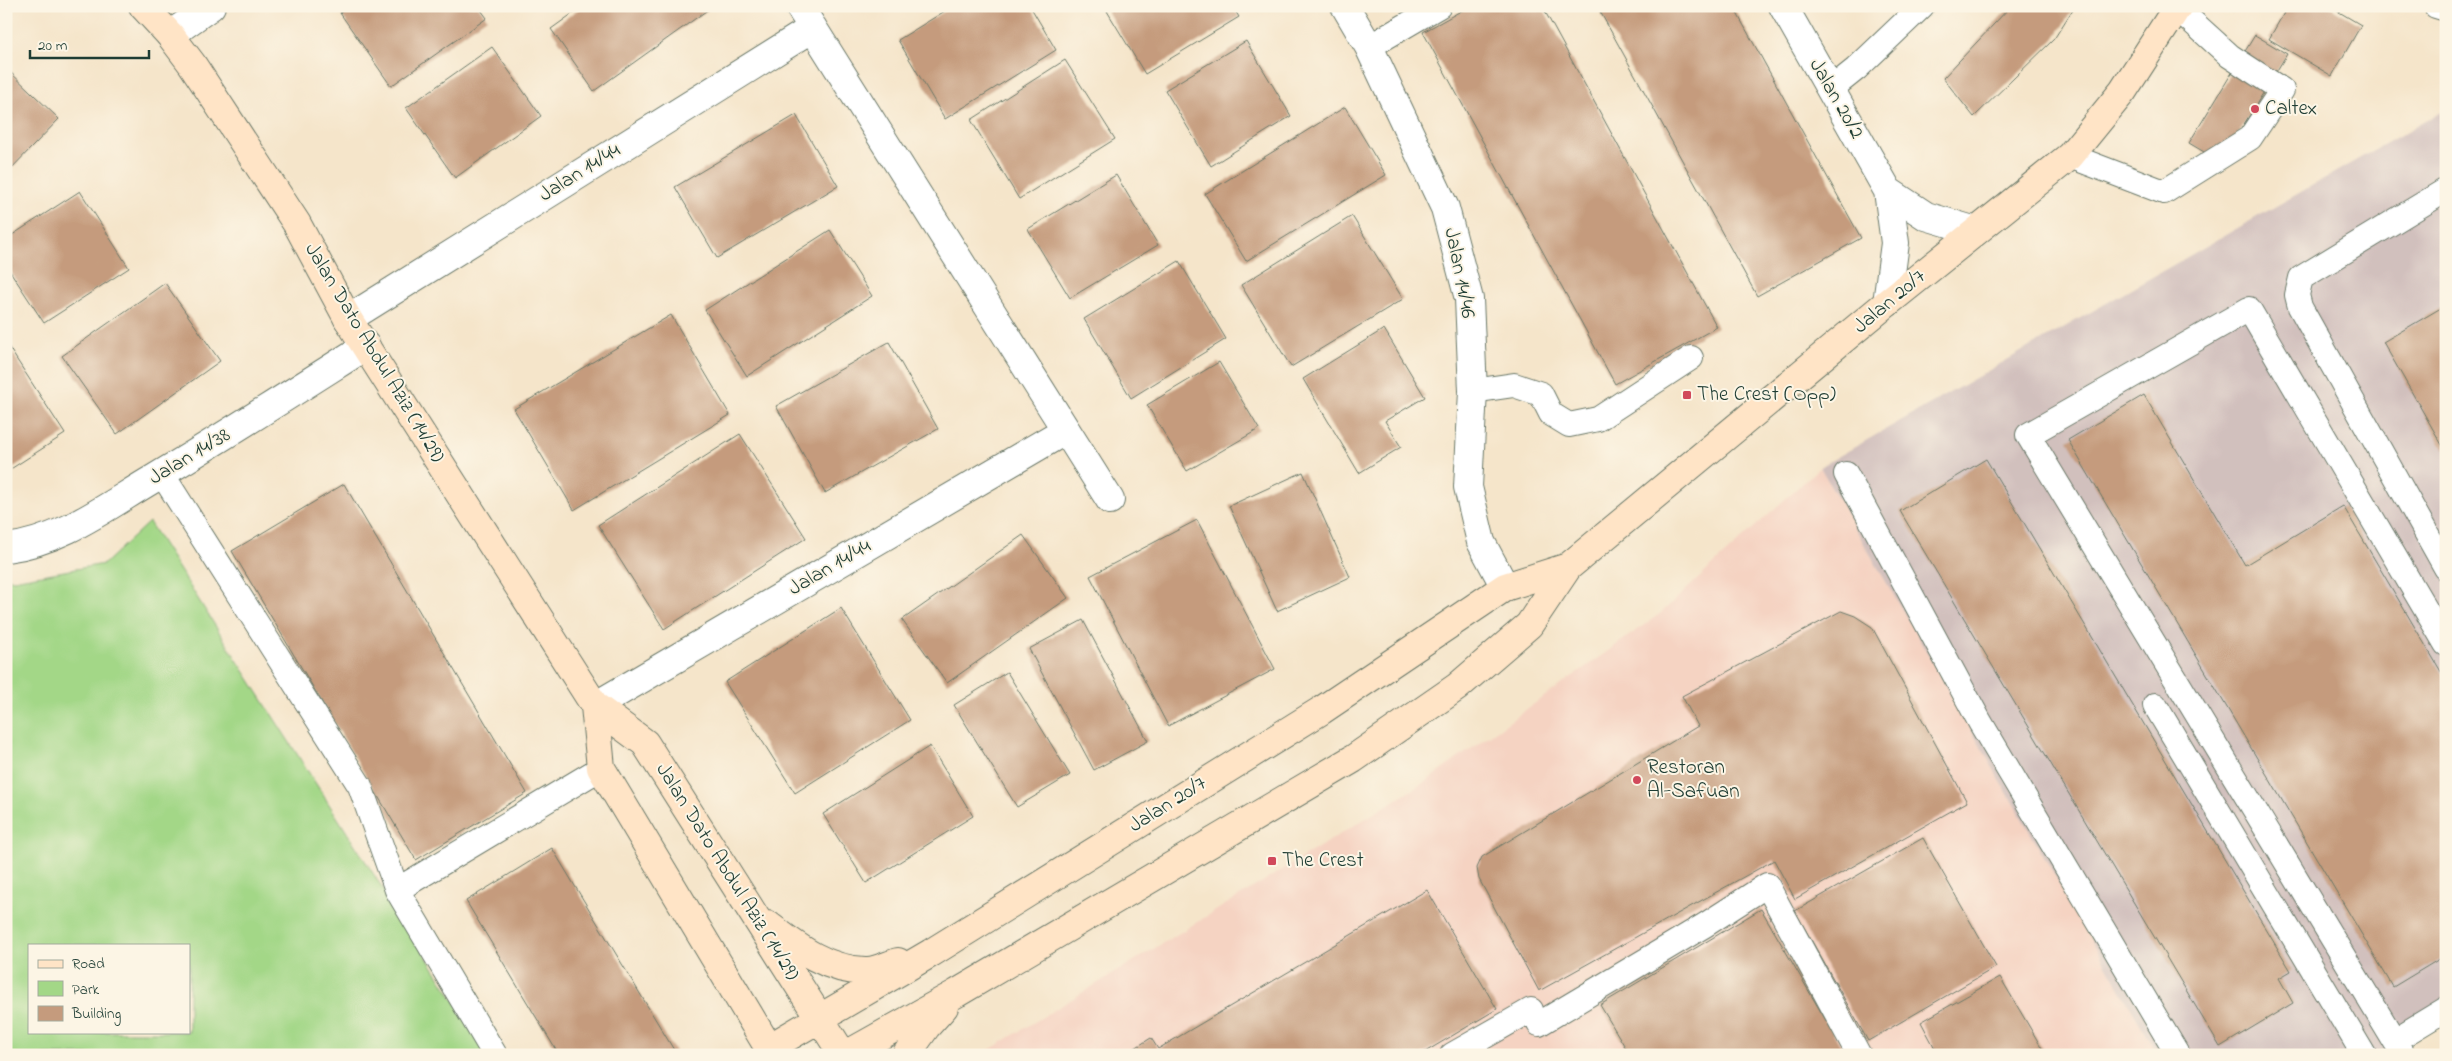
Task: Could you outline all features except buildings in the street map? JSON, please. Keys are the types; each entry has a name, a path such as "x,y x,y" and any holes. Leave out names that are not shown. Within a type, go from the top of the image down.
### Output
{"street":[{"name":"Jalan Dato Abdul Aziz (14/29)","path":"143,6 170,35 192,64 266,180 297,224 348,319 595,706 646,743 751,912 844,1055"},
{"path":"170,35 212,6"},
{"name":"Jalan 14/46","path":"1345,6 1369,47 1445,208 1469,299 1473,391 1468,486 1481,542 1505,587"},
{"name":"Jalan 20/2","path":"1783,6 1888,191 1895,243 1887,303"},
{"name":"Jalan 20/7","path":"844,1055 957,993 1367,750 1457,687 1528,625 1568,568 1887,303 2070,156 2123,90 2177,7"},
{"name":"Jalan 14/44","path":"348,319 806,17 1110,500"},
{"name":"Jalan 20/2","path":"1888,191 1926,216 1976,231"},
{"name":"Jalan 14/38","path":"6,548 24,546 70,528 208,447 366,346"},
{"name":"Jalan 14/44","path":"595,706 1066,430"},
{"name":"Jalan 20/7","path":"771,1051 1322,710 1505,587 1568,568"},
{"name":"Jalan Dato Abdul Aziz (14/29)","path":"595,706 601,768 771,1051"},
{"path":"751,912 798,948 822,962 866,972 931,953"},
{"path":"906,1055 926,1027 957,993"}],"lane":[{"path":"1369,47 1439,6"},
{"path":"1831,89 1856,69 1922,6"},
{"path":"2436,6 2446,9"},
{"path":"2070,156 2164,192 2250,138 2282,90 2230,56 2177,7"},
{"path":"2446,190 2301,278 2298,295 2300,307 2446,568"},
{"path":"2446,644 2249,308 2028,435 2399,1047 2446,1009"},
{"path":"1473,391 1514,384 1541,394 1551,414 1569,426 1598,419 1691,358"},
{"path":"162,474 360,786 397,890 495,1055"},
{"path":"1846,474 1980,722 2178,1055"},
{"path":"2155,705 2364,1055"},
{"path":"397,890 601,768"},
{"path":"1452,1055 1535,1017 1706,925 1767,886 1860,1055"}],"shaded area":[{"path":"2446,109 2446,1013 2374,1055 2158,1055 1820,467"},
{"path":"1820,467 2158,1055 981,1055 1425,782 1661,613"}],"green space":[{"path":"149,522 489,1055 6,1055 6,577 13,580 104,564"}],"place":[{"name":"Caltex","path":"2255,109"},
{"name":"The Crest (Opp)","path":"1687,395"},
{"name":"Restoran Al-Safuan","path":"1637,780"},
{"name":"The Crest","path":"1272,861"}]}
